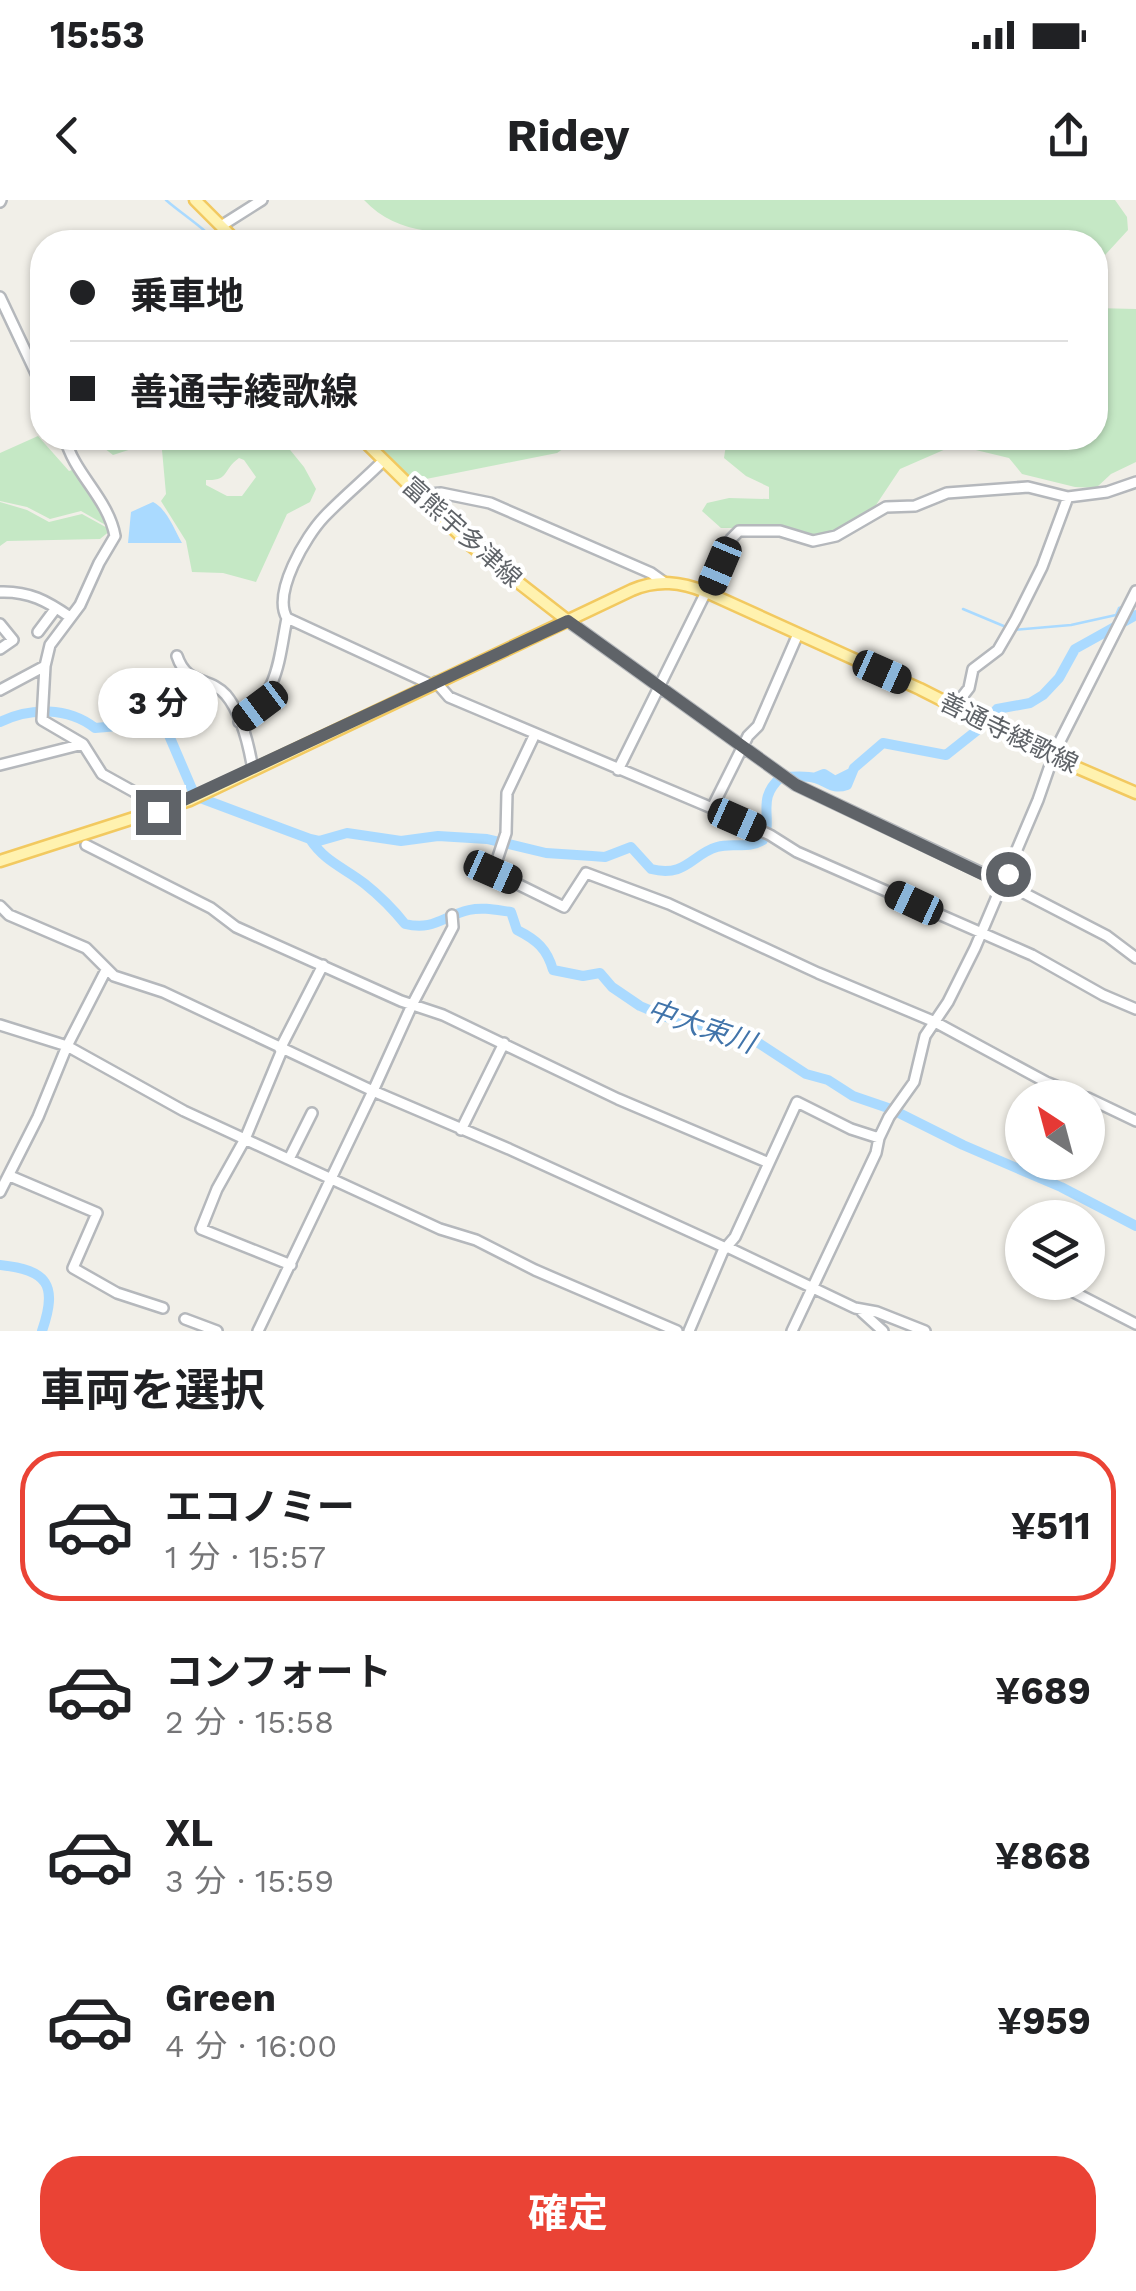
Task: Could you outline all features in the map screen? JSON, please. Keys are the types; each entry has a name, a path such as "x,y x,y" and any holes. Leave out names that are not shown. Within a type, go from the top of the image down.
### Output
{"main road":[{"path":"195,200 225,230"},
{"name":"富熊宇多津線","path":"373,450 469,544 568,621"},
{"name":"善通寺綾歌線","path":"0,861 190,800 646,584 678,583 707,592 1136,793"}],"street":[{"path":"221,226 262,200"},
{"path":"0,296 30,360"},
{"path":"69,450 98,494 116,536 98,563 85,597 50,645 44,666 42,712 46,723 82,744 102,774 165,809"},
{"path":"384,461 327,514 308,540 283,591 282,609 287,618 434,684 449,696 712,808 797,852 1032,955 1136,1009"},
{"path":"618,770 731,539 739,531 780,532 807,541 821,540 836,536 886,507 915,506 962,490 1028,488 1068,497 1107,492 1136,482"},
{"path":"418,496 441,494 490,503 651,572 665,583"},
{"path":"955,706 969,688 973,669 998,650 1010,629 1042,568 1068,497"},
{"path":"792,1331 868,1170 879,1138 914,1082 925,1036 948,1002 981,934 1053,757 1136,590"},
{"path":"0,592 22,592 47,601 70,618"},
{"path":"38,632 56,608"},
{"path":"239,722 268,696 287,618"},
{"path":"568,621 796,785 1107,936 1136,958"},
{"path":"0,624 13,640 0,649"},
{"path":"712,808 742,748 758,726 798,634"},
{"path":"177,656 189,676 226,696 248,740 253,770"},
{"path":"0,690 44,666"},
{"path":"535,734 507,793 503,844 493,872 564,908 586,873 670,904 935,1022 1042,1080"},
{"path":"0,766 82,744"},
{"path":"86,845 211,908 236,927 769,1163"},
{"path":"0,906 9,915 86,948 105,971 163,992 812,1285 855,1308 884,1331"},
{"path":"258,1331 452,927 453,917"},
{"path":"291,1265 201,1229 281,1048 323,965"},
{"path":"0,1192 105,971"},
{"path":"0,1024 67,1046 184,1111 440,1229 476,1240 677,1331"},
{"path":"462,1128 504,1043"},
{"path":"689,1331 797,1102 851,1129 879,1138"},
{"path":"1105,1106 1136,1121"},
{"path":"289,1160 306,1132 312,1112"},
{"path":"10,1176 98,1213 73,1268 117,1293 162,1308"},
{"path":"1089,1300 1136,1324"},
{"path":"855,1308 926,1331"},
{"path":"185,1319 218,1331"}],"green space":[{"path":"364,200 1115,200 1127,217 1128,230 1108,252 1108,230 425,230 408,227"},
{"path":"1108,308 1136,309 1136,462 1111,474 1096,488 1022,474 1009,458 976,450 1108,450"},
{"path":"30,440 30,450 50,450 69,471 75,469 109,527 81,511 50,519 27,507 0,501 0,453"},
{"path":"162,450 290,450 316,489 310,502 287,514 256,582 223,573 192,572 186,541 161,501 166,494","holes":["239,458 256,477 242,496 227,496 206,485 206,480 223,477"]},
{"path":"381,450 561,450 416,481 401,472"},
{"path":"725,450 944,450 900,469 876,505 843,531 813,536 774,528 721,528 702,511 707,503 729,498 769,499 769,487 746,476 724,458"},
{"path":"0,502 49,522 82,514 111,530 100,539 7,541 0,546"}],"water":[{"path":"153,502 166,514 182,543 128,543 131,512"}],"waterway":[{"path":"166,200 204,230"},
{"path":"1014,630 1071,625 1116,615 1125,606"},
{"path":"963,609 1006,627"},
{"path":"310,839 319,841 347,833 401,841 438,836 487,839 546,853 605,857 631,847 651,869 681,868 708,850 763,840 769,793 781,777 807,777 834,786 847,785 854,768 883,743 946,755 997,709 1030,703 1043,695 1059,678 1075,649 1136,615"},
{"name":"中大束川","path":"0,722 24,714 49,712 73,716 95,728 118,726 168,733 195,796 310,839 329,859 376,893 405,924 431,924 474,909 511,912 517,930 540,946 553,970 583,976 600,973 612,987 640,1006 683,1024 703,1025 715,1034 757,1042 806,1074 828,1080 853,1096 891,1109 1061,1187 1136,1226"},
{"path":"814,778 824,774 835,781 851,773"},
{"path":"0,1265 29,1271 45,1283 49,1302 42,1331"}],"route":[{"path":"158,812 568,621 796,785 1003,884 1008,874"}]}
